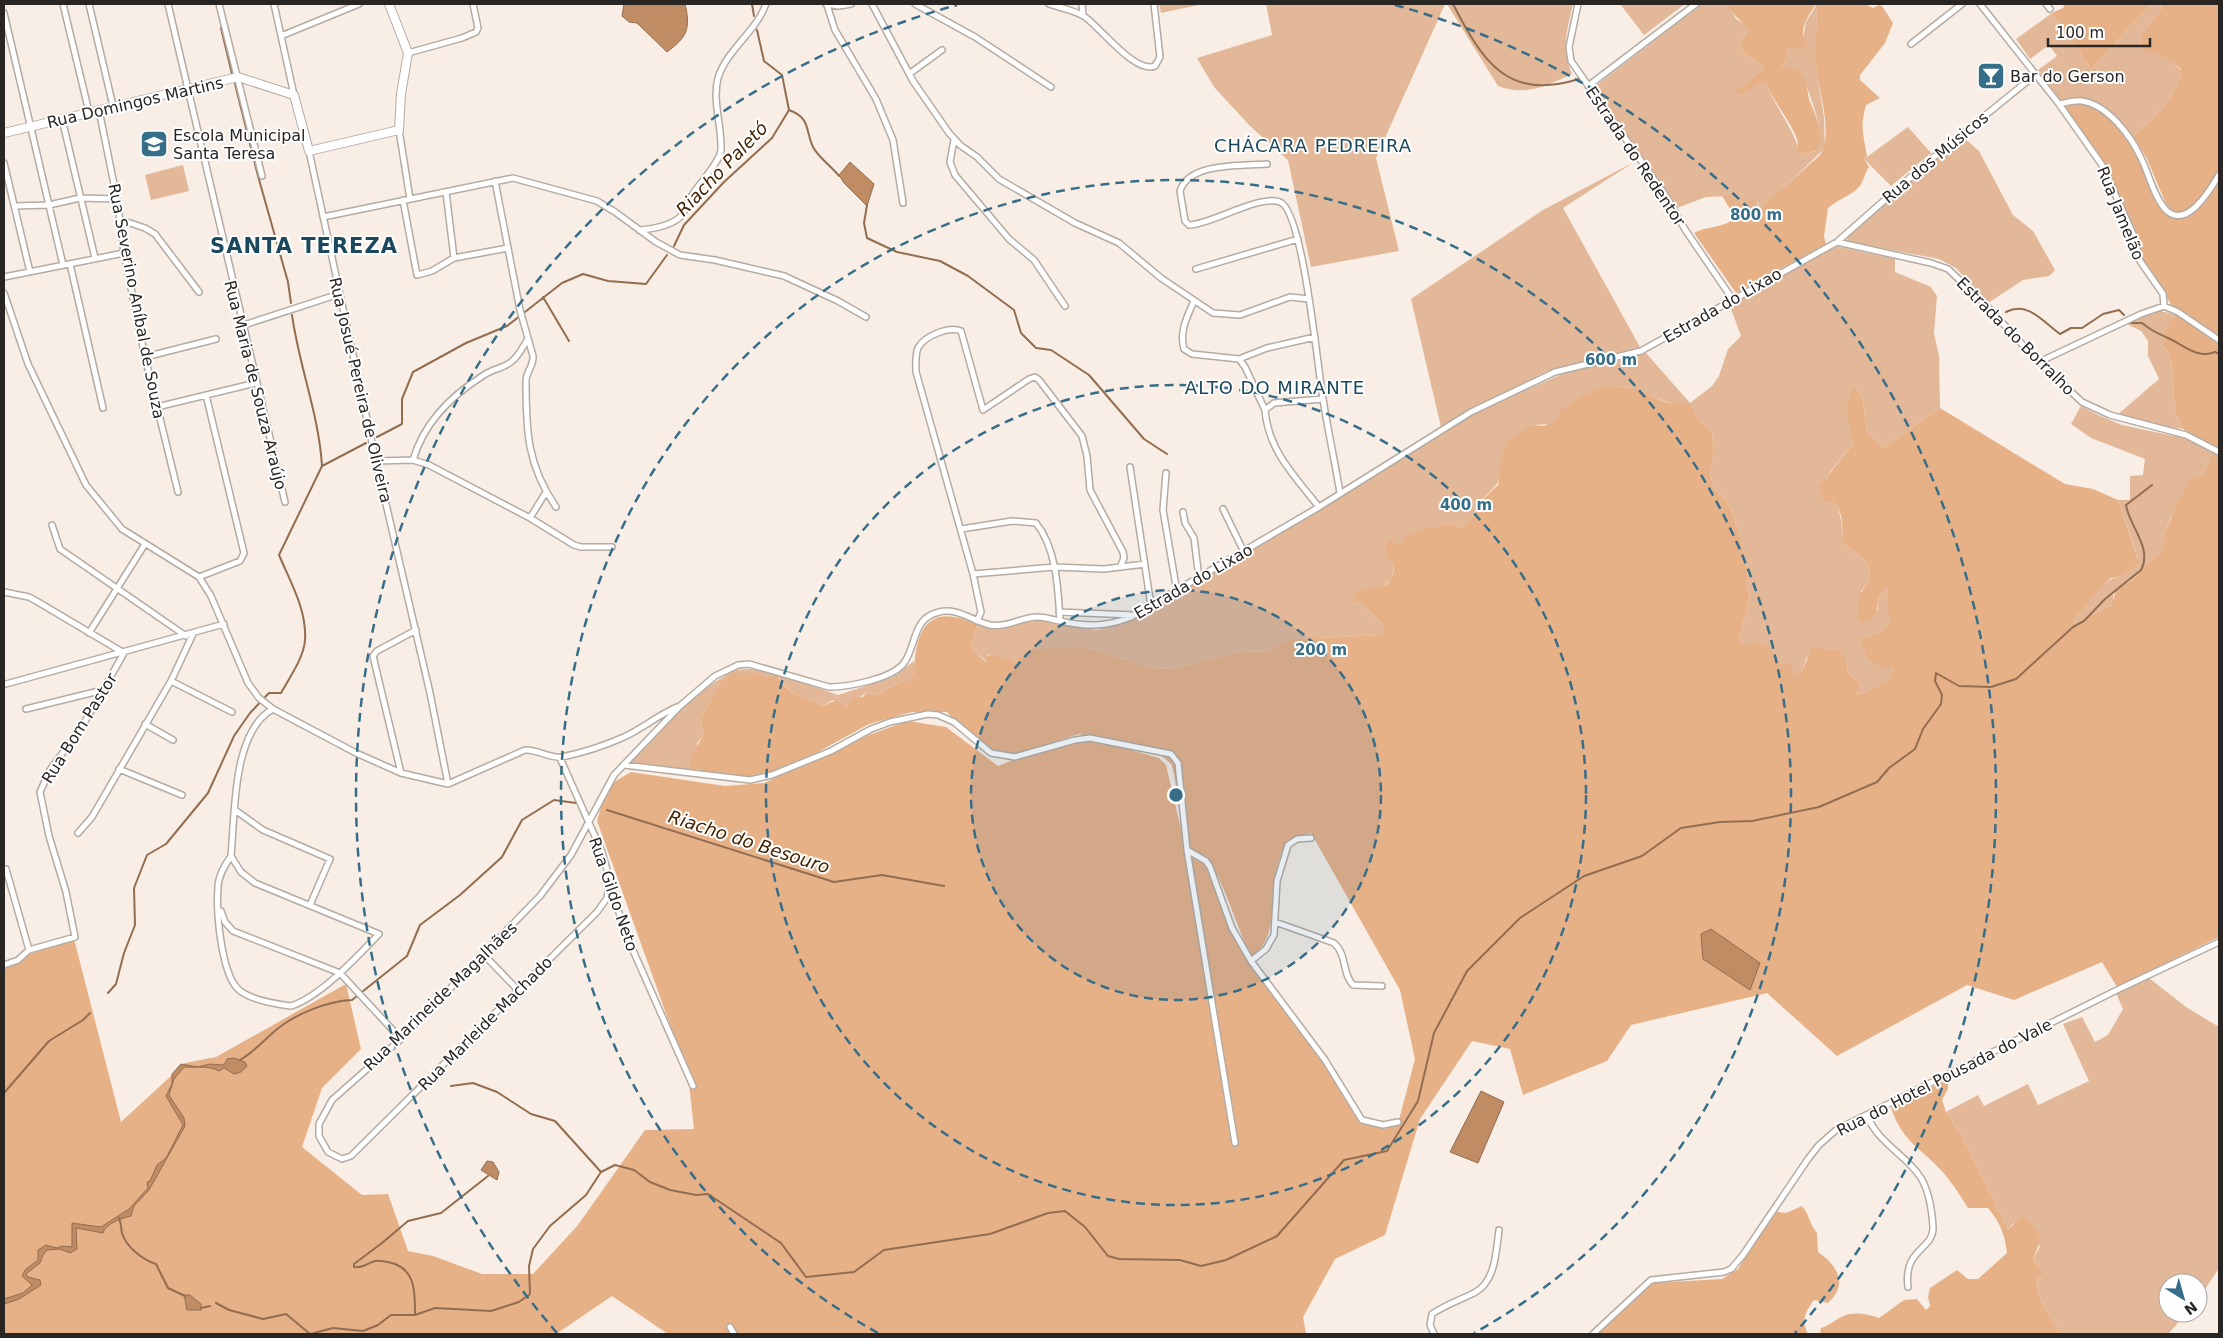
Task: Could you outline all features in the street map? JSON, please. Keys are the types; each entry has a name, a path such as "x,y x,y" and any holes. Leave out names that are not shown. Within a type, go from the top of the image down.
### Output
{"street":[{"path":"63,4 89,112"},
{"path":"90,4 113,106"},
{"name":"Rua Maria de Souza Araújo","path":"168,4 218,214 229,271 244,325 285,502"},
{"path":"219,4 262,176"},
{"name":"Rua Josué Pereira de Oliveira","path":"274,4 294,95 309,151 376,461 416,630 448,784"},
{"path":"281,36 359,4"},
{"path":"388,4 408,53 401,94 399,130 410,199"},
{"path":"408,53 462,38 476,32 478,28 473,4"},
{"path":"638,230 661,227 679,218 692,195 718,159 721,151 716,102 718,78 728,58 756,23 766,4"},
{"path":"851,4 840,6 826,4 835,30 876,99 893,140 904,203"},
{"path":"872,4 909,74 954,140 977,157 999,179 1075,223 1119,243 1194,301 1213,313 1240,315 1290,297 1309,299"},
{"path":"914,4 975,37 1050,87"},
{"path":"1049,4 1083,16 1135,63 1142,67 1152,67 1158,63 1160,57 1154,4"},
{"path":"1082,4 1083,16"},
{"name":"Estrada do Redentor","path":"1578,4 1569,53 1571,60 1665,195 1686,231 1734,300"},
{"path":"1588,86 1696,4"},
{"path":"1911,44 1962,4"},
{"name":"Rua Jamelão","path":"1980,4 2059,104 2102,165 2133,234 2140,261 2163,294 2164,306"},
{"path":"2046,4 2050,9"},
{"path":"4,13 63,265"},
{"path":"909,74 942,50"},
{"name":"Rua dos Músicos","path":"1837,242 1929,160 2035,75"},
{"name":"Rua Domingos Martins","path":"4,133 238,77 294,95"},
{"path":"2059,104 2074,101 2088,103 2101,110 2123,129 2141,156 2162,204 2174,215 2182,216 2192,209 2208,192 2219,175"},
{"name":"Rua Severino Aníbal de Souza","path":"99,110 118,198 124,253 145,358 178,492"},
{"path":"62,119 96,258"},
{"path":"309,151 399,130"},
{"path":"954,140 950,162 955,175 1009,239 1034,260 1065,306"},
{"path":"4,163 30,272"},
{"path":"1266,164 1206,169 1193,175 1180,191 1185,221 1190,225 1198,224 1242,207 1280,201 1292,216 1309,299 1323,400 1340,493"},
{"path":"323,217 495,180 513,178 597,201 616,212 638,230 680,255 716,260 784,276 838,300 866,317"},
{"path":"495,180 520,310 534,362 526,378 527,433 532,463 546,492 556,507"},
{"path":"446,192 454,258"},
{"path":"15,206 49,204 80,198 118,198"},
{"path":"403,200 417,275 432,271 454,258 508,248"},
{"path":"121,220 145,228 155,234 199,292"},
{"path":"1196,268 1298,239"},
{"name":"Estrada do Lixao","path":"589,824 607,786 624,765 680,706 715,676 738,665 763,666 829,686 840,687 891,672 903,663 917,629 928,617 938,612 952,612 977,621 1002,626 1037,617 1102,626 1136,615 1319,507 1471,412 1555,372 1641,351 1837,242"},
{"name":"Estrada do Borralho","path":"1837,242 1931,263 1948,269 1985,304 2072,394 2096,410 2186,436 2219,452"},
{"path":"4,277 124,253"},
{"path":"70,264 103,408"},
{"path":"4,293 28,364 86,485 122,529 199,577 211,596 224,624 248,684 258,698 273,709 356,753 401,773 448,784 525,750 531,749 560,758 625,736 662,713 680,706"},
{"path":"244,325 340,294"},
{"path":"1194,301 1183,329 1182,341 1184,350 1192,354 1239,359 1266,348 1315,337"},
{"path":"2039,362 2141,314 2164,306 2178,312 2219,340"},
{"path":"977,621 981,612 974,574 916,372 915,360 919,346 923,342 953,329 961,331 964,336 976,390 983,410 1029,379 1035,377 1079,430 1086,450 1090,490 1123,552 1124,558 1120,567"},
{"path":"145,358 216,339"},
{"path":"413,460 424,432 450,401 484,375 513,361 528,339"},
{"path":"1239,359 1245,367 1265,410 1270,439 1286,466 1319,507"},
{"path":"157,407 256,383"},
{"path":"199,577 240,562 244,553 206,395"},
{"path":"1265,410 1274,402 1323,400"},
{"path":"376,461 413,460 429,465 530,518 574,545 581,547 612,547"},
{"path":"1130,467 1151,606"},
{"path":"1166,474 1163,510 1177,592"},
{"path":"530,518 546,492"},
{"path":"1223,510 1244,552"},
{"path":"1183,512 1185,523 1194,538 1199,578"},
{"path":"962,529 1012,521 1031,521 1036,523 1045,536 1055,567 1060,621"},
{"path":"52,525 60,549 186,636"},
{"path":"89,633 118,589 144,544"},
{"path":"974,574 1055,567 1104,569 1145,564"},
{"name":"Rua Bom Pastor","path":"4,592 28,597 124,653 73,741 50,770 40,792 49,836 66,892 75,937 29,950"},
{"path":"1059,612 1136,615"},
{"path":"6,684 224,624"},
{"path":"401,773 373,656 377,651 391,646 416,630"},
{"path":"78,833 92,817 171,681 193,634"},
{"path":"171,681 232,712"},
{"path":"26,708 103,690"},
{"path":"231,856 241,872 255,883 380,934 340,973 304,1000 291,1006 250,996 242,992 228,972 218,886 224,866 231,856 238,775 248,739 259,718 273,709"},
{"path":"624,765 750,780 772,775 831,751 871,729 890,722 914,716 938,715 954,722 991,753 999,756 1015,757 1028,755 1074,740 1090,738 1171,754 1178,763 1187,850 1236,1143"},
{"path":"145,724 174,740"},
{"name":"Rua Gildo Neto","path":"560,758 602,852 624,930 693,1086"},
{"path":"119,769 182,795"},
{"path":"235,810 263,830 330,859 310,906"},
{"name":"Rua Marineide Magalhães","path":"346,1159 336,1158 324,1146 320,1136 319,1124 332,1100 401,1039 551,884 589,824"},
{"path":"1251,961 1260,956 1270,943 1275,922 1277,881 1285,851 1292,841 1311,838"},
{"path":"1187,850 1206,862 1214,874 1232,928 1251,961 1325,1060 1362,1120 1383,1125 1398,1122"},
{"path":"4,861 29,950 18,960 4,965"},
{"name":"Rua Marleide Machado","path":"346,1159 477,1034 517,989 605,903 610,878"},
{"path":"219,906 224,922 233,932 340,973 401,1039"},
{"path":"1275,922 1334,943 1340,950 1349,980 1353,985 1382,986"},
{"name":"Rua do Hotel Pousada do Vale","path":"1593,1334 1651,1280 1712,1274 1731,1269 1743,1255 1787,1188 1819,1145 1836,1130 2119,989 2219,942"},
{"path":"484,955 517,989"},
{"path":"1867,1115 1874,1130 1918,1173 1926,1188 1933,1229 1932,1236 1910,1261 1907,1268 1908,1287"},
{"path":"1434,1334 1430,1325 1432,1314 1474,1294 1485,1285 1490,1276 1499,1230"},
{"path":"730,1327 734,1334"}],"shaded area":[{"path":"624,4 685,4 688,20 686,32 679,42 667,52 637,23 629,22 622,16"},
{"path":"1159,4 1203,4 1161,13"},
{"path":"1266,4 1445,4 1376,158 1399,251 1311,267 1288,160 1250,126 1214,87 1197,58 1272,35"},
{"path":"1447,4 1573,4 1566,39 1567,55 1572,74 1545,86 1527,90 1508,89 1498,86"},
{"path":"1620,4 1685,4 1644,35"},
{"path":"1700,4 1728,4 1736,19 1745,24 1748,31 1740,45 1743,53 1761,63 1764,69 1733,94 1765,79 1793,135 1800,154 1817,151 1820,144 1819,126 1805,80 1782,66 1787,58 1787,49 1803,37 1806,22 1817,4 1816,66 1824,118 1825,148 1762,209 1754,198 1745,204 1731,196 1706,197 1677,208 1594,87"},
{"path":"1728,4 1816,4 1806,20 1803,30 1804,38 1808,45 1800,49 1790,47 1787,49 1787,58 1782,66 1803,75 1806,81 1809,99 1817,118 1820,132 1817,151 1800,154 1794,131 1765,80 1742,94 1732,94 1764,69 1761,63 1743,53 1740,45 1748,31"},
{"path":"1817,4 1865,4 1873,8 1879,5 1882,6 1893,23 1885,43 1860,75 1860,80 1880,98 1866,105 1863,119 1867,156 1864,159 1869,167 1858,188 1828,208 1824,236 1826,244 1736,293 1694,233 1722,225 1735,217 1722,196 1731,196 1745,204 1754,197 1762,208 1820,155 1826,136 1816,65"},
{"path":"2065,4 2151,4 2091,69 2052,13 2063,8"},
{"path":"2151,4 2160,4 2162,8 2141,35 2156,53 2170,60 2181,70 2175,89 2164,107 2133,136 2109,113 2093,103 2072,100 2060,101 2038,70 2057,56 2049,45 2030,59 2016,39 2052,13 2091,69"},
{"path":"2160,4 2219,4 2219,172 2208,190 2186,212 2174,212 2166,204 2147,159 2133,136 2164,107 2179,79 2181,69 2177,65 2159,55 2144,51 2141,35 2162,8"},
{"path":"2077,103 2094,109 2109,119 2122,132 2142,163 2165,212 2173,217 2189,215 2196,210 2209,197 2219,182 2219,337 2172,306 2142,258 2136,235 2107,168 2065,107"},
{"path":"1908,127 1931,153 1891,186 1864,159"},
{"path":"1963,137 1979,151 2013,215 2033,231 2055,270 2049,276 2023,280 1988,303 1956,268 1939,259 1849,242 1846,238 1903,186"},
{"path":"850,162 874,184 867,206 844,183 839,175"},
{"path":"1634,162 1563,208 1640,347 1545,372 1441,427 1411,299 1543,210"},
{"path":"183,165 189,191 151,200 145,175"},
{"path":"1835,246 1895,259 1895,272 1931,287 1937,296 1934,333 1939,356 1940,408 1883,448 1867,432 1863,400 1855,386 1851,429 1853,444 1829,473 1840,515 1842,541 1862,557 1868,565 1870,580 1861,591 1878,611 1877,599 1887,588 1886,601 1892,624 1881,632 1861,638 1894,668 1890,680 1866,692 1855,694 1860,685 1848,673 1846,659 1807,657 1802,671 1797,677 1781,664 1770,646 1745,645 1739,641 1750,596 1746,584 1748,576 1746,560 1734,516 1726,500 1713,487 1710,471 1714,452 1712,433 1699,420 1689,404 1681,406 1672,404 1629,388 1609,386 1551,424 1532,425 1496,485 1481,501 1471,519 1462,528 1448,523 1438,527 1429,527 1404,544 1397,544 1392,579 1382,587 1356,593 1354,601 1365,607 1385,627 1382,635 1294,639 1270,651 1241,652 1207,659 1178,668 1157,669 1084,647 1054,650 1017,660 1013,665 990,654 986,656 987,662 971,648 977,625 1007,628 1025,622 1045,620 1097,630 1132,620 1344,495 1470,415 1569,371 1646,353 1690,403 1712,386 1719,376 1728,349 1741,336 1730,306"},
{"path":"2157,310 2177,315 2171,319 2163,345 2171,357 2175,411 2183,429 2151,425 2117,415 2159,379 2148,356 2148,341 2141,331 2127,324"},
{"path":"2177,315 2219,344 2219,450 2183,429 2175,411 2171,357 2163,345 2164,333 2171,319"},
{"path":"1609,386 1629,388 1674,404 1682,405 1689,403 1699,420 1712,433 1714,452 1710,471 1713,487 1726,500 1734,516 1746,560 1748,577 1746,584 1750,596 1739,641 1745,645 1753,643 1770,646 1781,664 1789,663 1797,676 1802,671 1812,648 1839,650 1846,659 1848,673 1860,685 1856,694 1866,692 1889,680 1894,668 1881,668 1866,656 1861,638 1881,632 1891,624 1886,601 1887,588 1877,599 1875,614 1862,623 1857,617 1858,606 1861,592 1870,580 1868,565 1862,557 1842,541 1841,515 1837,505 1834,501 1827,503 1822,498 1819,484 1829,478 1829,474 1853,444 1848,406 1851,392 1855,386 1863,400 1867,432 1883,448 1940,408 2065,484 2093,489 2118,500 2139,563 2122,576 2111,578 2106,582 2075,618 2073,624 2076,627 2084,623 2087,617 2112,605 2116,589 2134,579 2139,570 2163,551 2165,534 2177,502 2191,479 2203,475 2213,451 2219,452 2219,937 2117,987 2102,962 2014,1000 1967,985 1837,1056 1767,993 1631,1025 1607,1061 1523,1095 1510,1049 1472,1041 1420,1119 1385,1235 1335,1259 1303,1317 1306,1334 668,1334 612,1296 556,1334 4,1334 4,963 74,939 121,1122 185,1063 216,1057 346,984 361,1049 322,1088 302,1147 362,1195 388,1194 408,1251 433,1256 482,1274 533,1274 578,1225 645,1130 694,1129 688,1075 597,821 607,786 631,772 725,786 764,783 863,737 908,721 946,727 998,766 1039,749 1088,738 1159,758 1166,765 1185,846 1171,764 1156,751 1079,734 1014,755 991,752 964,731 947,712 912,712 869,724 816,753 757,777 739,777 690,768 693,752 703,736 701,718 721,683 733,673 758,673 765,678 776,674 785,687 803,698 823,706 837,701 847,707 853,698 863,697 867,692 879,695 893,685 907,680 914,674 917,644 921,633 936,618 947,616 960,618 977,625 971,648 986,662 986,656 994,654 1001,659 1011,659 1013,664 1023,654 1032,650 1084,647 1157,669 1178,668 1207,659 1241,652 1270,651 1285,641 1294,639 1382,635 1384,626 1365,607 1354,601 1353,595 1364,590 1381,587 1390,580 1394,567 1387,557 1386,544 1391,540 1397,544 1404,544 1404,538 1418,530 1438,527 1448,523 1462,528 1475,513 1481,501 1498,485 1502,454 1508,441 1532,425 1544,426 1558,419 1558,413 1570,403 1588,393","holes":["1311,833 1400,990 1415,1059 1399,1120 1384,1124 1363,1120 1288,1009 1251,960 1233,928 1204,863 1186,850 1205,858 1213,868 1225,891 1252,957 1260,949 1269,932 1275,876 1285,845 1288,840"]},
{"path":"2081,406 2122,425 2188,439 2213,451 2203,475 2190,486 2172,515 2166,532 2163,551 2139,570 2134,579 2123,584 2113,594 2114,603 2112,605 2087,617 2084,623 2076,627 2073,624 2075,618 2096,592 2108,581 2122,576 2138,559 2118,500 2130,500 2130,476 2143,475 2145,459 2091,438 2071,424"},
{"path":"914,661 914,674 907,680 893,685 879,695 867,692 847,707 833,700 823,706 817,702 797,696 782,683 776,674 712,699 701,718 703,736 697,743 696,770 708,770 739,777 632,762 666,724 704,689 734,670 762,668 838,695 893,677"},
{"path":"1711,929 1760,963 1750,990 1703,959 1701,934"},
{"path":"2149,978 2186,1007 2219,1027 2219,1268 2208,1285 2208,1273 2158,1273 2158,1323 2178,1323 2168,1334 2060,1334 2041,1301 2036,1277 2045,1273 2033,1260 2040,1246 2013,1223 2008,1229 1963,1138 1946,1112 1978,1095 1984,1106 2028,1084 2038,1105 2089,1081 2063,1024 2082,1017 2095,1042 2108,1035 2123,1009 2116,993"},
{"path":"234,1058 245,1062 247,1066 241,1072 234,1074 224,1068 219,1071 207,1067 198,1067 210,1064 224,1065 227,1059"},
{"path":"181,1064 198,1067 184,1067 174,1079 169,1095 184,1118 185,1126 149,1190 134,1206 131,1216 110,1224 103,1233 76,1228 77,1249 70,1253 60,1249 47,1250 40,1263 26,1274 28,1277 40,1280 41,1285 19,1299 4,1304 4,1299 23,1293 32,1285 22,1276 25,1270 38,1260 38,1250 46,1245 57,1248 62,1246 72,1247 72,1223 101,1227 129,1209 148,1188 147,1182 150,1181 157,1165 166,1158 183,1125 166,1096 172,1084 172,1074"},
{"path":"1948,1079 1948,1089 1942,1100 1946,1112 1963,1138 2008,1229 2023,1216 2032,1225 2041,1239 2033,1260 2045,1273 2036,1278 2041,1301 2060,1334 1820,1334 1821,1328 1843,1316 1861,1314 1879,1318 1904,1300 1917,1299 1926,1310 1930,1306 1928,1297 1930,1288 1957,1270 1968,1279 1978,1279 2007,1253 2001,1229 1996,1218 1988,1208 1968,1208 1945,1174 1906,1136 1891,1108"},
{"path":"1481,1091 1504,1102 1478,1163 1450,1152"},
{"path":"487,1161 493,1162 499,1172 497,1180 481,1170"},
{"path":"1802,1206 1817,1233 1818,1252 1831,1263 1838,1275 1839,1282 1838,1289 1828,1303 1814,1300 1808,1308 1804,1320 1808,1334 1597,1334 1646,1287 1654,1283 1722,1279 1738,1269 1774,1211 1786,1213"},
{"path":"184,1295 190,1295 201,1304 201,1310 187,1310"}],"waterway":[{"path":"752,4 754,16"},
{"path":"1453,4 1475,43 1500,72 1515,80 1533,85 1554,84 1579,79"},
{"path":"221,28 232,74"},
{"name":"Riacho Paletó","path":"674,246 684,225 724,182 772,138 789,110 782,75 764,61 757,30"},
{"path":"235,84 258,176 288,282 291,303"},
{"path":"789,110 801,117 806,125 815,151 839,176"},
{"path":"867,205 864,223 867,238 897,252 940,261 968,276 1014,310 1021,333 1036,348 1051,350 1089,375 1144,439 1167,454"},
{"name":"Riacho Paletó","path":"377,437 402,424 402,399 413,372 466,343 507,326 562,283 583,274 608,281 646,284 667,255"},
{"path":"543,297 569,341"},
{"path":"2006,312 2014,309 2028,311 2041,318 2060,334 2071,328 2082,328 2103,314 2119,310 2124,315"},
{"path":"292,315 317,428 322,466"},
{"path":"2131,323 2142,323 2153,331 2197,353 2209,354 2215,352 2219,354"},
{"name":"Riacho Paletó","path":"108,993 116,984 124,953 135,925 134,888 147,855 166,844 208,793 234,736 250,713 269,693 281,693 299,660 305,640 301,607 279,555 322,466 366,443"},
{"path":"216,1303 229,1310 263,1319 286,1314 310,1334 333,1328 363,1331 378,1325 391,1315 415,1315 435,1308 491,1311 519,1302 530,1294 529,1266 533,1249 550,1226 586,1195 601,1172 615,1165 634,1170 650,1182 670,1190 696,1195 708,1194 781,1243 806,1277 854,1272 884,1250 990,1234 1048,1213 1065,1211 1085,1227 1108,1256 1119,1259 1180,1260 1201,1266 1226,1260 1277,1236 1344,1160 1387,1151 1418,1101 1434,1033 1467,971 1520,918 1584,876 1642,856 1681,828 1720,822 1752,821 1819,807 1877,782 1889,768 1915,749 1923,729 1941,704 1942,695 1935,681 1936,673 1959,686 1991,687 2016,679 2073,627 2084,621 2105,599 2141,570 2144,562 2142,545 2126,505 2152,485"},
{"name":"Riacho do Besouro","path":"240,1060 284,1024 302,1014 322,1006 352,1000 407,956 420,925 460,895 502,857 522,820 554,800 576,803"},
{"name":"Riacho do Besouro","path":"607,810 834,882 882,875 944,886"},
{"name":"Riacho Paletó","path":"4,1093 49,1041 83,1020 90,1013"},
{"path":"451,1086 473,1083 497,1092 531,1114 555,1121 601,1172"},
{"path":"415,1314 413,1285 411,1278 402,1268 385,1261 375,1261 360,1267 354,1267 354,1264 408,1221 441,1213 488,1176"},
{"path":"119,1218 122,1233 131,1248 156,1264 168,1288 185,1296"},
{"path":"201,1308 210,1306"}],"place":[{"name":"Bar do Gerson","path":"1991,76"},
{"name":"Escola Municipal Santa Teresa","path":"154,144"}],"district":[{"name":"CHÁCARA PEDREIRA","path":"1313,146"},
{"name":"SANTA TEREZA","path":"304,246"},
{"name":"ALTO DO MIRANTE","path":"1275,388"}]}
